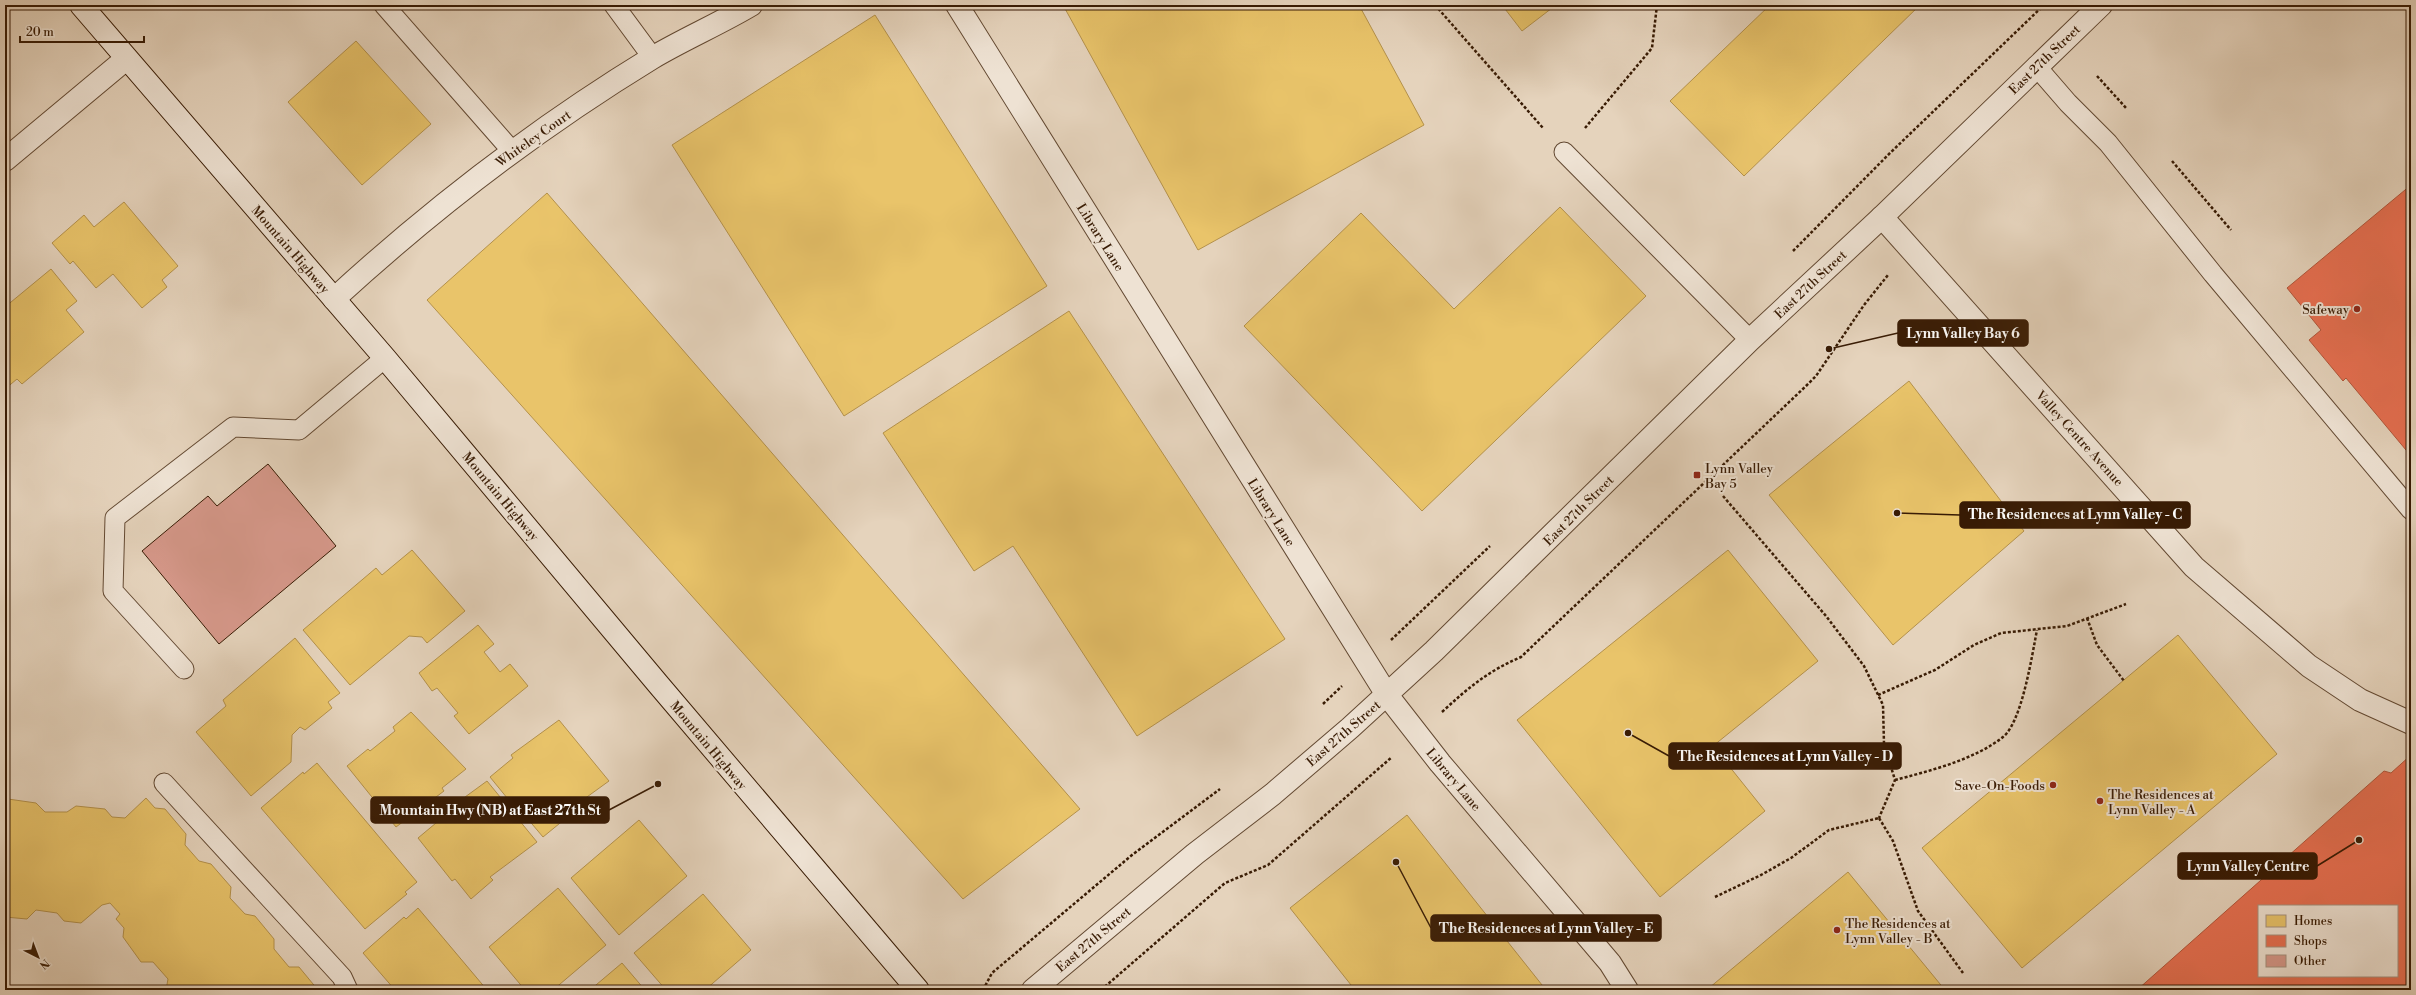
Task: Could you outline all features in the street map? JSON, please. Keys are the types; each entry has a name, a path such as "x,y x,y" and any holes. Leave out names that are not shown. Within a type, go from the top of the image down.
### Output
{"street":[{"name":"Mountain Highway","path":"80,5 385,358 658,684 918,990"},
{"name":"Whiteley Court","path":"334,299 385,253 512,151 653,58 751,5"},
{"name":"Library Lane","path":"957,5 1386,695 1440,763 1610,963 1627,990"},
{"name":"East 27th Street","path":"1033,990 1189,859 1273,794 1434,651 1750,340 1882,217 2036,66 2101,5"},
{"path":"5,160 126,59"},
{"name":"Valley Centre Avenue","path":"1882,217 2194,568 2309,666 2360,700 2411,723"}],"lane":[{"path":"384,5 512,151"},
{"path":"614,5 653,58"},
{"path":"2036,66 2068,103 2108,143 2213,274 2411,510"},
{"path":"1564,152 1750,340"},
{"path":"184,669 113,591 115,518 233,427 299,430 385,358"},
{"path":"164,783 342,977 348,990"}],"path":[{"path":"1435,5 1564,152 1652,48 1657,5"},
{"path":"2097,76 2127,109"},
{"path":"2172,161 2231,230"},
{"path":"1476,681 1497,667 1521,657 1806,386 1816,376 1864,305"},
{"path":"1723,496 1826,616 1864,666 1883,705 1884,744 1895,780 1879,818"},
{"path":"1878,695 1935,670 1974,646 2001,633 2066,626 2126,604"},
{"path":"2087,618 2097,645 2124,681"},
{"path":"1895,780 1961,760 2004,737 2021,704 2037,630"},
{"path":"1321,706 1327,701"},
{"path":"1100,990 1225,883 1268,865 1374,773"},
{"path":"983,990 992,973 1132,855 1226,786"},
{"path":"1714,897 1767,872 1791,858 1829,830 1879,818"},
{"path":"1879,818 1893,841 1918,911 1963,973"}],"building: Homes":[{"path":"1063,5 1359,5 1424,125 1198,250"},
{"path":"1502,5 1556,5 1522,31"},
{"path":"1770,5 1920,5 1744,176 1670,101"},
{"path":"875,15 1047,286 844,416 672,145"},
{"path":"356,41 431,124 362,185 288,102"},
{"path":"547,193 1080,809 963,899 427,300"},
{"path":"124,202 178,266 162,280 167,287 142,308 113,274 96,288 73,261 70,264 52,243 84,215 94,227"},
{"path":"1560,207 1646,296 1422,511 1244,326 1361,213 1454,309"},
{"path":"51,269 77,301 66,310 84,332 22,384 17,379 5,389 5,307"},
{"path":"1069,311 1285,639 1137,736 1013,546 974,571 883,433"},
{"path":"1909,381 2024,531 1893,645 1769,495"},
{"path":"412,550 465,611 427,643 422,637 409,636 350,685 303,630 376,568 382,575"},
{"path":"1728,550 1818,661 1713,746 1765,811 1660,897 1517,720"},
{"path":"478,625 494,644 484,652 500,672 510,664 528,686 469,734 454,716 458,713 437,688 432,691 419,673"},
{"name":"The Residences at Lynn Valley - A","path":"2178,635 2277,754 2022,968 1922,848"},
{"path":"295,638 340,693 328,702 332,708 305,730 300,727 292,735 291,762 251,796 196,732 226,706 223,700"},
{"path":"411,712 466,769 442,788 444,791 396,827 347,766 368,749 370,751 395,731 393,727"},
{"path":"559,720 609,781 562,815 565,819 543,837 527,818 525,820 490,777 513,758 511,755"},
{"path":"317,763 417,882 405,892 407,894 365,929 261,808 303,772 304,774"},
{"path":"487,781 537,842 490,877 493,880 471,899 455,879 452,881 418,838 442,818 439,816"},
{"path":"146,798 155,808 165,809 186,834 185,845 199,861 211,864 231,887 230,898 245,914 255,916 274,939 274,949 289,967 299,967 318,990 166,990 168,979 153,962 141,962 123,937 124,928 116,919 120,914 110,903 102,905 81,923 64,921 57,913 36,910 27,919 5,917 5,802 8,799 36,803 45,812 67,812 76,806 105,809 112,817 125,818"},
{"path":"1407,815 1546,990 1355,990 1290,908"},
{"path":"639,820 687,876 619,935 571,878"},
{"name":"The Residences at Lynn Valley - B","path":"1848,872 1945,990 1711,990 1709,988"},
{"path":"558,888 606,945 553,990 525,990 489,947"},
{"path":"703,894 751,950 705,990 666,990 634,953"},
{"path":"418,908 487,990 395,990 363,953 404,917 406,919"},
{"path":"622,963 645,990 590,990"}],"building: Shops":[{"name":"Safeway","path":"2411,185 2411,456 2346,378 2343,381 2309,340 2321,330 2287,288"},
{"path":"2411,755 2411,990 2137,990 2384,771 2391,773"}],"building: Other":[{"path":"268,464 336,546 219,644 142,551 208,496 217,506"}],"place":[{"name":"Safeway","path":"2357,309"},
{"name":"Lynn Valley Bay 6","path":"1829,349"},
{"name":"Lynn Valley Bay 5","path":"1697,475"},
{"name":"The Residences at Lynn Valley - C","path":"1897,513"},
{"name":"The Residences at Lynn Valley - D","path":"1628,733"},
{"name":"Mountain Hwy (NB) at East 27th St","path":"658,784"},
{"name":"Save-On-Foods","path":"2053,785"},
{"name":"The Residences at Lynn Valley - A","path":"2100,801"},
{"name":"Lynn Valley Centre","path":"2359,840"},
{"name":"The Residences at Lynn Valley - E","path":"1396,862"},
{"name":"The Residences at Lynn Valley - B","path":"1837,930"}]}
